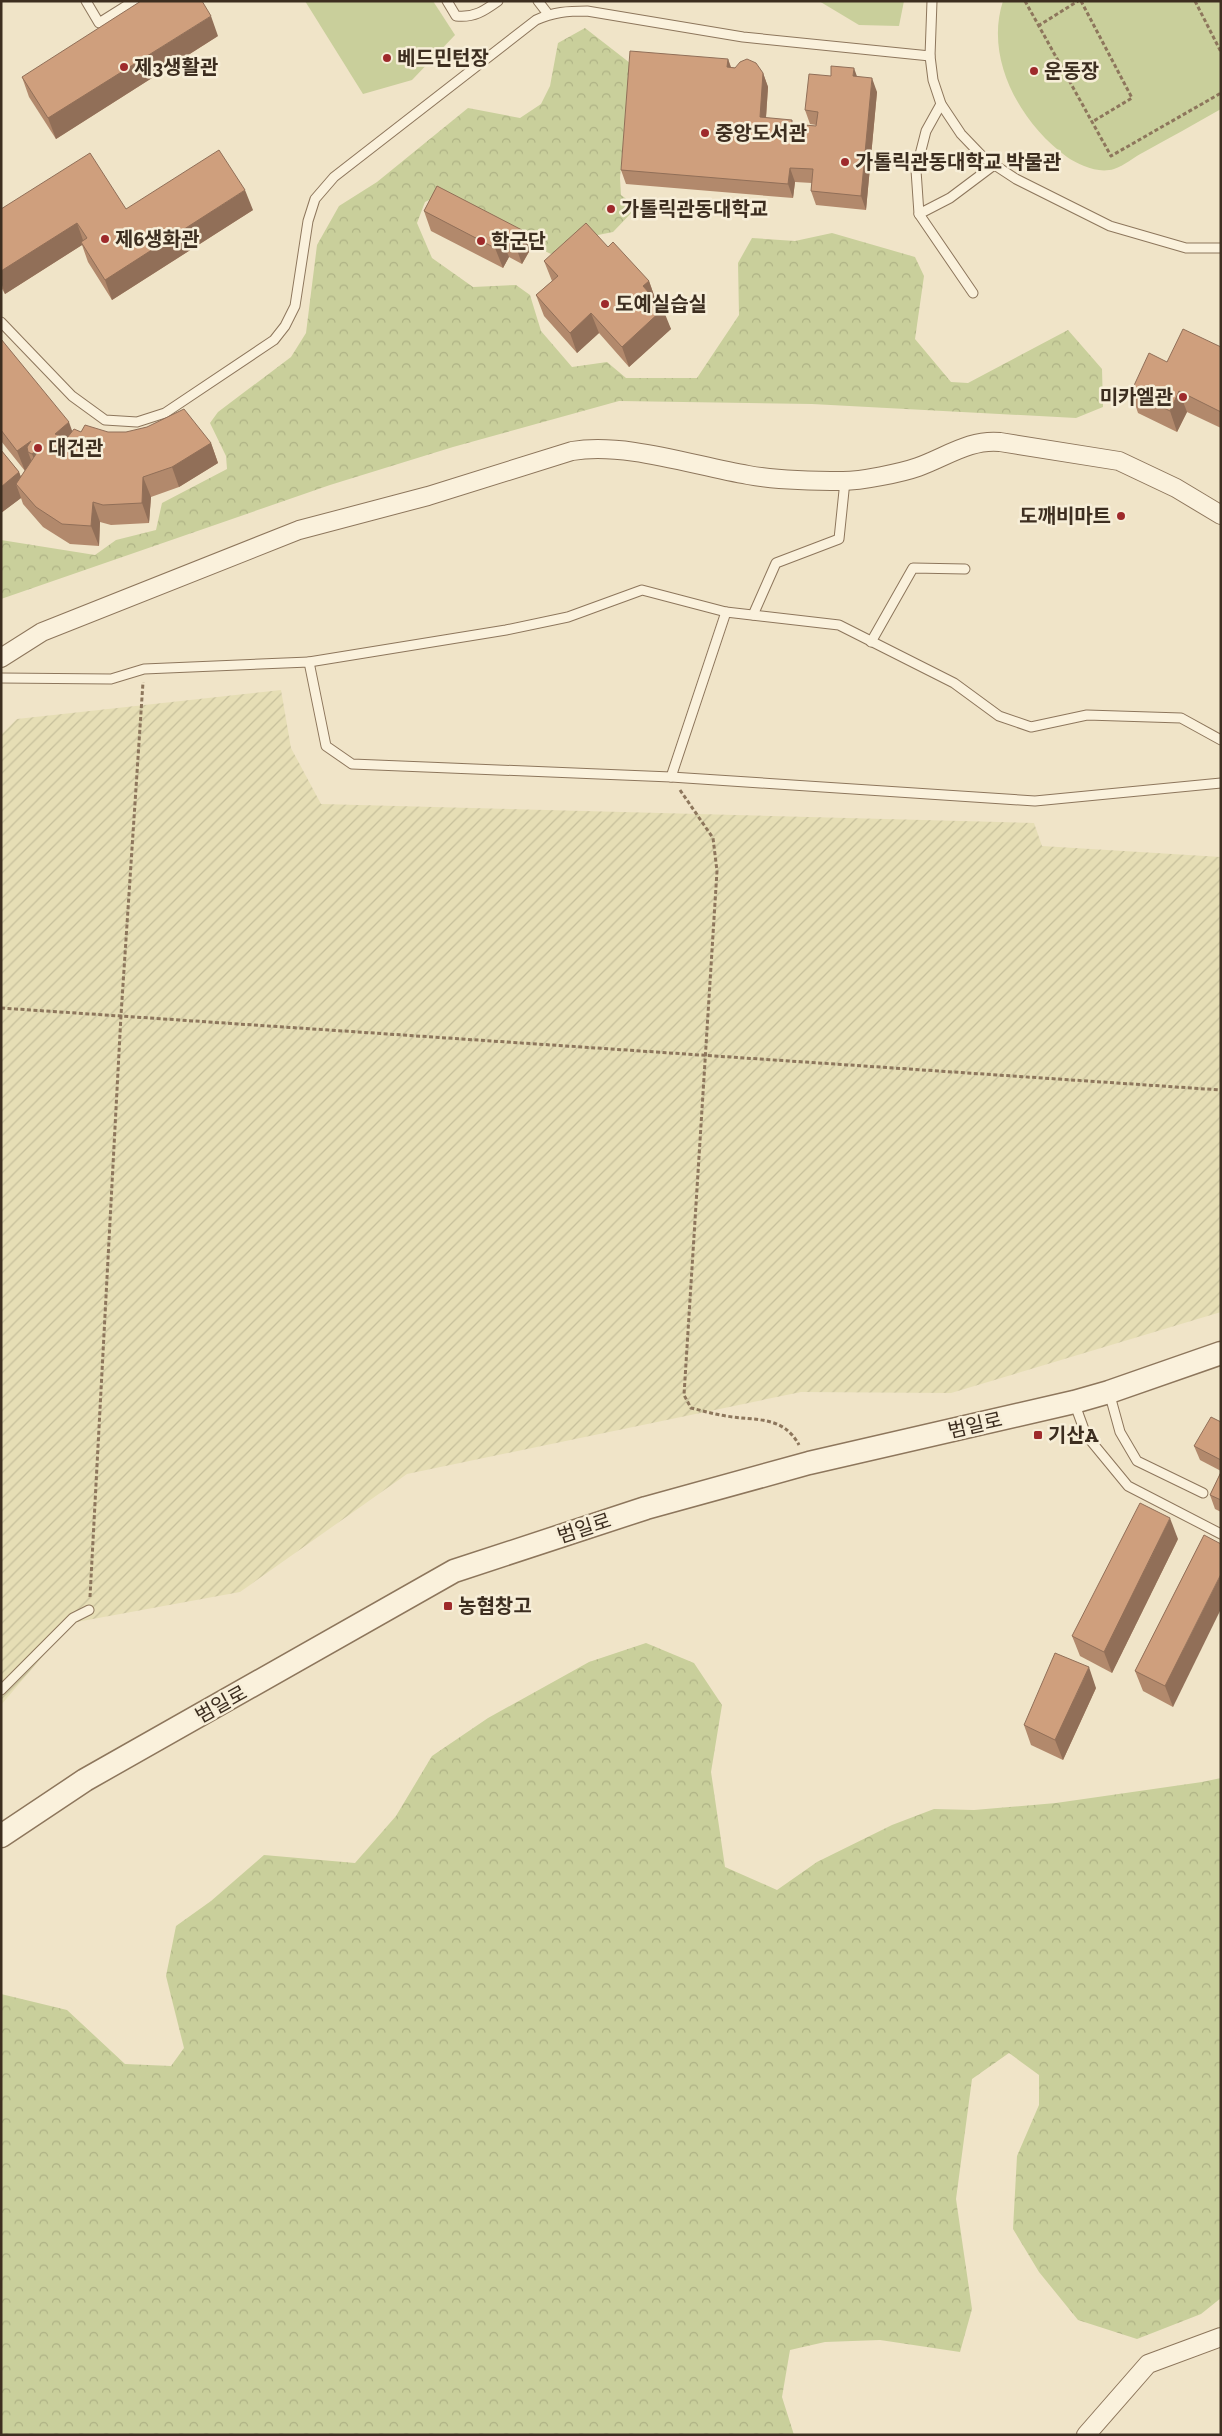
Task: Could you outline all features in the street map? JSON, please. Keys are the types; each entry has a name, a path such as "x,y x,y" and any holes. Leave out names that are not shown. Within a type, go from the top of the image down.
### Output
{"street":[{"path":"1,658 42,632 299,530 428,496 572,451 589,448 613,449 751,476 845,481 917,468 971,444 993,441 1120,461 1176,488 1221,515"},
{"name":"범일로","path":"1,1836 85,1780 454,1571 646,1508 809,1463 1074,1402 1109,1392 1221,1353"},
{"path":"1086,2435 1148,2364 1221,2337"}],"lane":[{"path":"86,1 99,23 134,1"},
{"path":"447,1 456,16 468,17 484,11 498,1"},
{"path":"538,1 548,14"},
{"path":"932,1 930,56 933,80 941,104 961,134 994,165 1110,226 1186,248 1221,248"},
{"path":"1,322 72,396 105,420 137,422 165,413 274,340 285,326 295,306 310,214 315,199 334,177 536,20 548,14 566,11 587,11 743,37 930,56"},
{"path":"941,104 926,131 916,170 919,214 973,293"},
{"path":"919,214 950,198 994,165"},
{"path":"753,615 776,563 838,539 845,481"},
{"path":"871,642 914,568 965,569"},
{"path":"1,678 111,679 144,669 309,662 506,630 568,616 642,590 726,612 839,626 954,683 998,716 1031,727 1088,715 1181,718 1221,740"},
{"path":"671,777 726,612"},
{"path":"309,662 326,746 352,764 671,777 1035,801 1221,783"},
{"path":"1109,1392 1120,1432 1137,1461 1203,1493"},
{"path":"1074,1402 1086,1435 1128,1486 1221,1534"},
{"path":"1,1690 73,1618 90,1610"}],"path":[{"path":"1025,1 1112,156 1221,93"},
{"path":"1038,26 1080,1 1132,98 1092,122"},
{"path":"1194,1 1221,52"},
{"path":"90,1610 121,1015 144,669"},
{"path":"671,777 713,838 717,871 707,1055 684,1395 691,1408 728,1416 763,1418 792,1432 809,1463"},
{"path":"1,1008 1221,1090"}],"shaded area":[{"path":"281,690 291,748 321,804 1034,823 1042,846 1221,857 1221,1312 951,1393 801,1392 407,1474 240,1592 71,1623 1,1705 1,735 17,719"}],"green space":[{"name":"베드민턴장","path":"305,1 433,1 455,35 412,80 363,94"},
{"path":"819,1 904,1 899,26 859,25"},
{"path":"1003,1 1221,1 1221,109 1118,168 1095,170 1077,163 1050,143 1035,127 1011,88 1003,67 999,45 998,23"},
{"path":"585,28 630,63 620,178 621,195 637,207 613,232 593,236 562,259 440,195 425,202 417,223 432,258 473,287 516,285 530,295 541,331 572,367 607,362 626,378 697,378 739,315 738,263 752,238 795,241 832,233 915,257 924,276 915,339 951,382 968,383 1068,330 1102,369 1103,407 1076,418 812,404 619,401 453,447 330,485 1,599 1,540 95,555 116,540 156,530 162,503 227,469 226,456 210,423 218,412 291,357 306,333 317,245 339,206 377,182 468,108 520,118 541,104 550,86 558,43"},
{"path":"646,1643 694,1663 722,1705 711,1772 725,1867 777,1890 817,1862 892,1825 934,1809 974,1810 1056,1803 1221,1778 1221,2298 1201,2314 1137,2339 1078,2320 1039,2272 1013,2229 1017,2156 1039,2105 1039,2075 1009,2053 972,2079 956,2199 972,2309 960,2352 880,2340 825,2342 790,2350 782,2397 794,2435 1,2435 1,1994 67,2010 125,2064 171,2066 184,2048 166,1976 176,1926 211,1901 264,1855 355,1863 396,1816 432,1756 488,1718 589,1662"}],"building":[{"path":"141,1 202,1 211,16 48,118 22,77"},
{"name":"중앙도서관","path":"630,51 728,59 727,67 735,68 740,62 747,59 756,63 763,73 760,117 792,120 792,124 816,126 818,112 805,110 809,74 831,76 831,66 854,68 853,76 872,78 861,196 811,191 813,169 790,168 788,184 621,170"},
{"name":"제6생화관","path":"219,150 245,190 105,280 81,242 87,238 77,223 1,271 1,209 90,153 126,209"},
{"path":"437,186 522,230 515,244 501,237 495,248 424,211"},
{"name":"도예실습실","path":"586,223 608,247 613,242 649,281 643,286 663,309 622,347 591,313 570,333 536,295 558,276 544,261"},
{"path":"1183,329 1221,347 1221,412 1179,391 1170,411 1131,392 1149,353 1167,362"},
{"name":"대건관","path":"1,339 69,422 55,434 67,438 74,429 81,432 85,425 108,432 126,432 147,427 184,409 211,443 172,467 143,477 142,503 103,505 93,502 91,526 62,524 36,507 16,484 40,448 32,454 28,452 27,447 31,441 17,451 1,430"},
{"path":"1,450 19,472 1,487"},
{"path":"1211,1417 1221,1422 1221,1460 1194,1446"},
{"path":"1221,1472 1221,1500 1210,1495"},
{"path":"1140,1503 1170,1518 1104,1652 1072,1636"},
{"path":"1204,1535 1221,1544 1221,1574 1165,1686 1135,1671"},
{"path":"1055,1653 1089,1667 1055,1740 1024,1725"}],"place":[{"name":"베드민턴장","path":"387,58"},
{"name":"제3생활관","path":"124,67"},
{"name":"운동장","path":"1034,71"},
{"name":"중앙도서관","path":"705,133"},
{"name":"가톨릭관동대학교 박물관","path":"845,162"},
{"name":"가톨릭관동대학교","path":"611,209"},
{"name":"제6생화관","path":"105,239"},
{"name":"학군단","path":"481,241"},
{"name":"도예실습실","path":"605,304"},
{"name":"미카엘관","path":"1183,397"},
{"name":"대건관","path":"38,448"},
{"name":"도깨비마트","path":"1121,516"},
{"name":"기산A","path":"1038,1435"},
{"name":"농협창고","path":"448,1606"}]}
